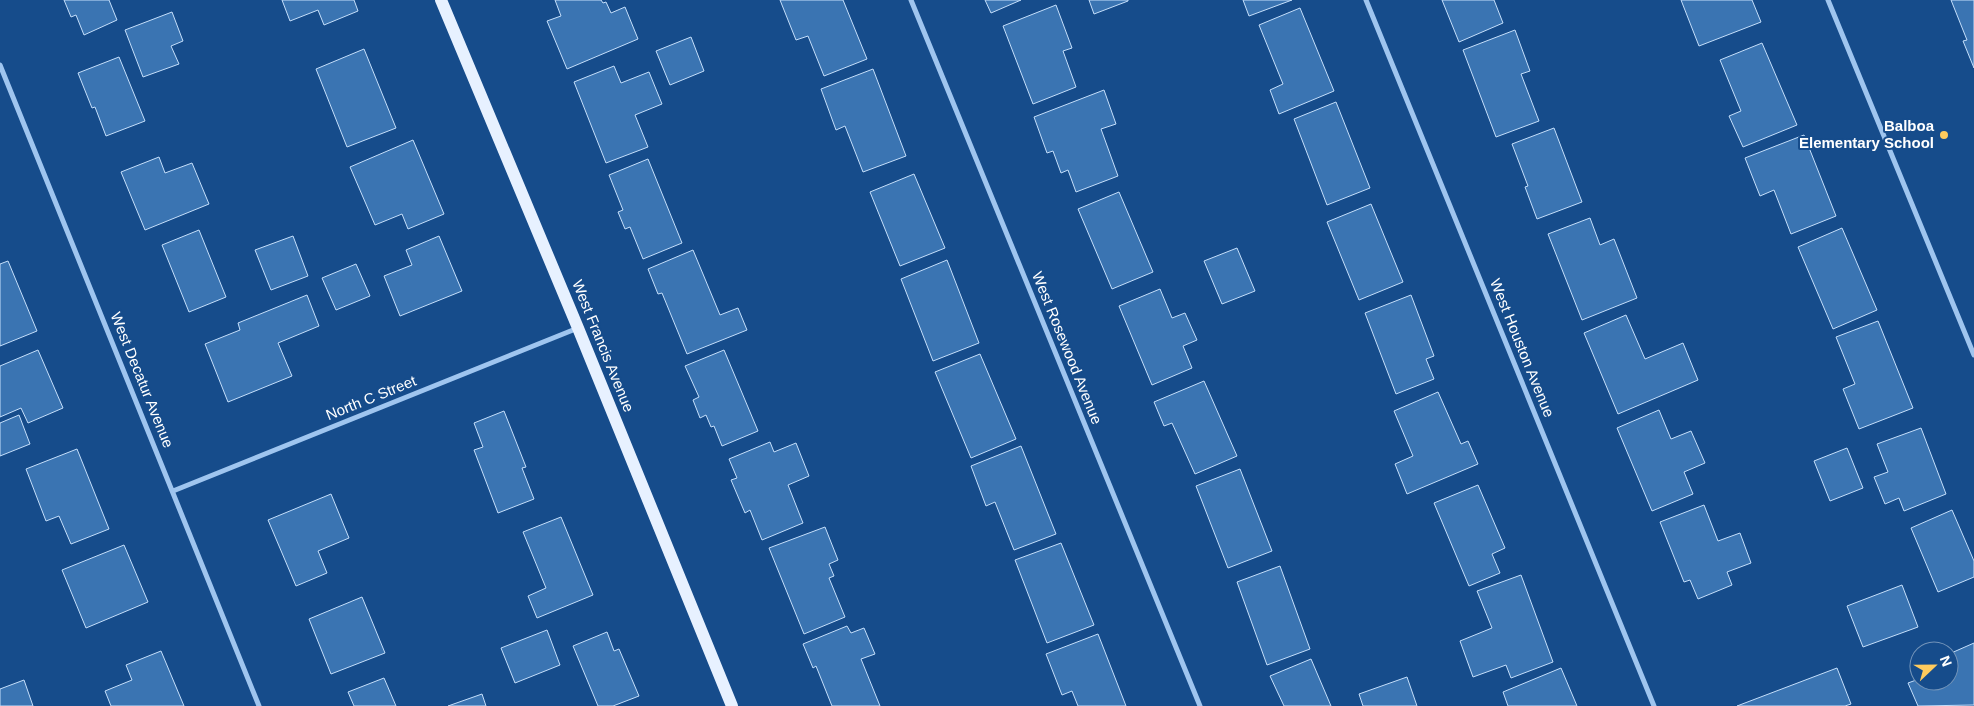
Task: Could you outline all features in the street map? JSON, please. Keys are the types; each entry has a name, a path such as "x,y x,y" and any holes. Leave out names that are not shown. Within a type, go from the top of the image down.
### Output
{"main road":[{"name":"West Francis Avenue","path":"440,0 578,328 732,706"}],"street":[{"name":"West Rosewood Avenue","path":"912,0 1200,706"},
{"name":"West Houston Avenue","path":"1366,0 1654,706"},
{"path":"1828,0 1971,340 1974,355"},
{"name":"West Decatur Avenue","path":"0,65 260,706"},
{"name":"North C Street","path":"173,492 578,328"}],"building":[{"path":"64,0 109,0 117,20 84,35 76,15 71,17"},
{"path":"282,0 354,0 358,11 324,25 318,10 290,21"},
{"path":"555,0 601,0 603,3 606,2 611,13 625,7 638,39 567,69 547,21 561,16"},
{"path":"780,0 843,0 867,59 824,76 808,36 796,40"},
{"path":"985,0 1021,0 991,13"},
{"path":"1089,0 1128,0 1128,1 1094,14"},
{"path":"1243,0 1292,0 1249,16"},
{"path":"1442,0 1494,0 1503,23 1459,42"},
{"path":"1681,0 1752,0 1761,22 1699,46"},
{"path":"1951,0 1974,0 1974,68 1963,41 1967,40"},
{"path":"1056,5 1072,48 1063,51 1076,87 1033,104 1003,26"},
{"path":"1300,8 1334,91 1279,114 1270,90 1283,84 1259,25"},
{"path":"172,12 183,41 171,46 179,64 143,77 125,30"},
{"path":"1515,30 1530,71 1521,74 1539,121 1496,137 1463,50"},
{"path":"691,37 704,71 670,85 656,51"},
{"path":"1762,43 1797,125 1743,147 1729,116 1741,111 1720,60"},
{"path":"364,49 396,128 347,147 316,69"},
{"path":"119,57 145,121 106,136 95,107 92,108 78,73"},
{"path":"614,66 621,83 649,72 662,104 635,115 648,147 606,163 574,82"},
{"path":"873,69 906,156 863,172 845,126 836,130 821,89"},
{"path":"1104,90 1116,124 1101,129 1118,176 1076,192 1068,170 1061,173 1053,151 1047,153 1034,117"},
{"path":"1336,102 1370,188 1327,205 1294,119"},
{"path":"1554,128 1582,202 1537,219 1525,187 1528,186 1512,144"},
{"path":"1804,135 1836,216 1791,234 1774,190 1760,196 1745,158"},
{"path":"413,140 444,214 408,229 402,214 375,225 350,167"},
{"path":"159,157 165,173 192,163 209,204 145,230 121,172"},
{"path":"648,159 682,243 643,259 630,227 625,229 618,212 623,210 609,175"},
{"path":"914,174 945,248 900,266 870,192"},
{"path":"1119,192 1153,272 1112,289 1078,209"},
{"path":"1371,204 1403,282 1359,300 1327,222"},
{"path":"1590,218 1600,245 1614,239 1637,298 1582,320 1548,234"},
{"path":"1842,228 1877,310 1833,329 1798,247"},
{"path":"199,230 226,297 189,312 162,245"},
{"path":"293,236 308,276 271,290 255,250"},
{"path":"439,236 462,291 400,316 384,276 412,265 406,250"},
{"path":"1237,248 1255,291 1222,304 1204,261"},
{"path":"693,250 720,315 738,308 747,330 687,354 662,293 658,294 648,269"},
{"path":"947,260 979,343 933,361 901,279"},
{"path":"8,261 37,331 0,346 0,264"},
{"path":"356,264 370,296 336,310 322,278"},
{"path":"1160,289 1172,318 1185,313 1197,340 1183,346 1192,368 1152,385 1119,306"},
{"path":"307,295 319,326 278,343 292,376 228,402 205,344 240,330 238,323"},
{"path":"1411,295 1434,356 1426,359 1434,379 1396,394 1365,313"},
{"path":"1626,315 1645,359 1683,343 1698,380 1618,414 1584,333"},
{"path":"1878,321 1913,408 1859,429 1843,389 1855,384 1836,337"},
{"path":"38,350 63,408 28,423 21,408 0,417 0,366"},
{"path":"724,350 758,431 722,446 714,426 711,427 706,415 700,418 693,400 699,397 685,366"},
{"path":"980,354 1016,439 971,458 935,372"},
{"path":"1204,381 1237,456 1195,474 1172,423 1164,426 1154,402"},
{"path":"1438,392 1461,444 1468,441 1478,464 1407,494 1395,464 1413,456 1394,411"},
{"path":"1659,410 1671,439 1691,431 1705,463 1684,472 1693,494 1652,511 1617,428"},
{"path":"504,411 526,467 522,468 534,499 498,513 474,450 483,447 474,423"},
{"path":"19,415 30,444 0,456 0,423"},
{"path":"1921,428 1946,494 1904,511 1899,498 1885,504 1874,477 1888,472 1877,444"},
{"path":"770,442 774,452 796,443 809,476 788,485 803,523 762,540 750,510 745,513 731,480 737,478 729,459"},
{"path":"1021,446 1056,534 1014,550 995,502 986,506 971,466"},
{"path":"1847,448 1863,488 1830,501 1814,461"},
{"path":"77,449 109,529 71,544 59,516 46,521 26,469"},
{"path":"1240,469 1272,551 1228,568 1196,486"},
{"path":"1478,485 1505,548 1492,554 1500,573 1469,586 1434,503"},
{"path":"331,494 349,538 318,551 327,573 296,586 268,520"},
{"path":"1704,505 1718,541 1740,533 1751,563 1727,572 1732,585 1698,599 1690,580 1684,582 1660,522"},
{"path":"1952,510 1974,561 1974,577 1938,592 1911,528"},
{"path":"561,517 593,595 537,618 528,596 546,588 523,532"},
{"path":"825,527 838,560 829,564 834,576 829,578 845,617 804,634 769,548"},
{"path":"1061,543 1094,625 1047,643 1015,560"},
{"path":"124,545 148,602 86,628 62,570"},
{"path":"1280,566 1310,649 1267,665 1237,582"},
{"path":"1521,575 1553,662 1511,678 1506,665 1473,677 1460,641 1492,628 1477,591"},
{"path":"1902,585 1918,627 1863,647 1847,606"},
{"path":"362,597 385,653 331,674 309,619"},
{"path":"847,626 851,633 864,628 875,654 861,659 880,706 832,706 816,666 813,668 803,644"},
{"path":"547,630 560,665 515,683 501,648"},
{"path":"607,632 614,651 619,649 639,696 613,706 598,706 573,646"},
{"path":"1098,634 1126,706 1078,706 1072,691 1062,695 1046,654"},
{"path":"1974,643 1974,705 1918,706 1911,691 1959,691 1959,650"},
{"path":"161,651 184,706 111,706 105,691 132,680 126,665"},
{"path":"1311,659 1331,706 1284,706 1270,676"},
{"path":"1561,668 1577,706 1508,706 1503,692"},
{"path":"1837,668 1851,704 1845,706 1737,706"},
{"path":"1407,677 1417,706 1363,706 1359,694"},
{"path":"384,678 396,706 354,706 348,692"},
{"path":"24,680 33,706 0,706 0,689"},
{"path":"482,694 486,706 448,706"}],"place":[{"name":"Balboa Elementary School","path":"1944,135"}]}
